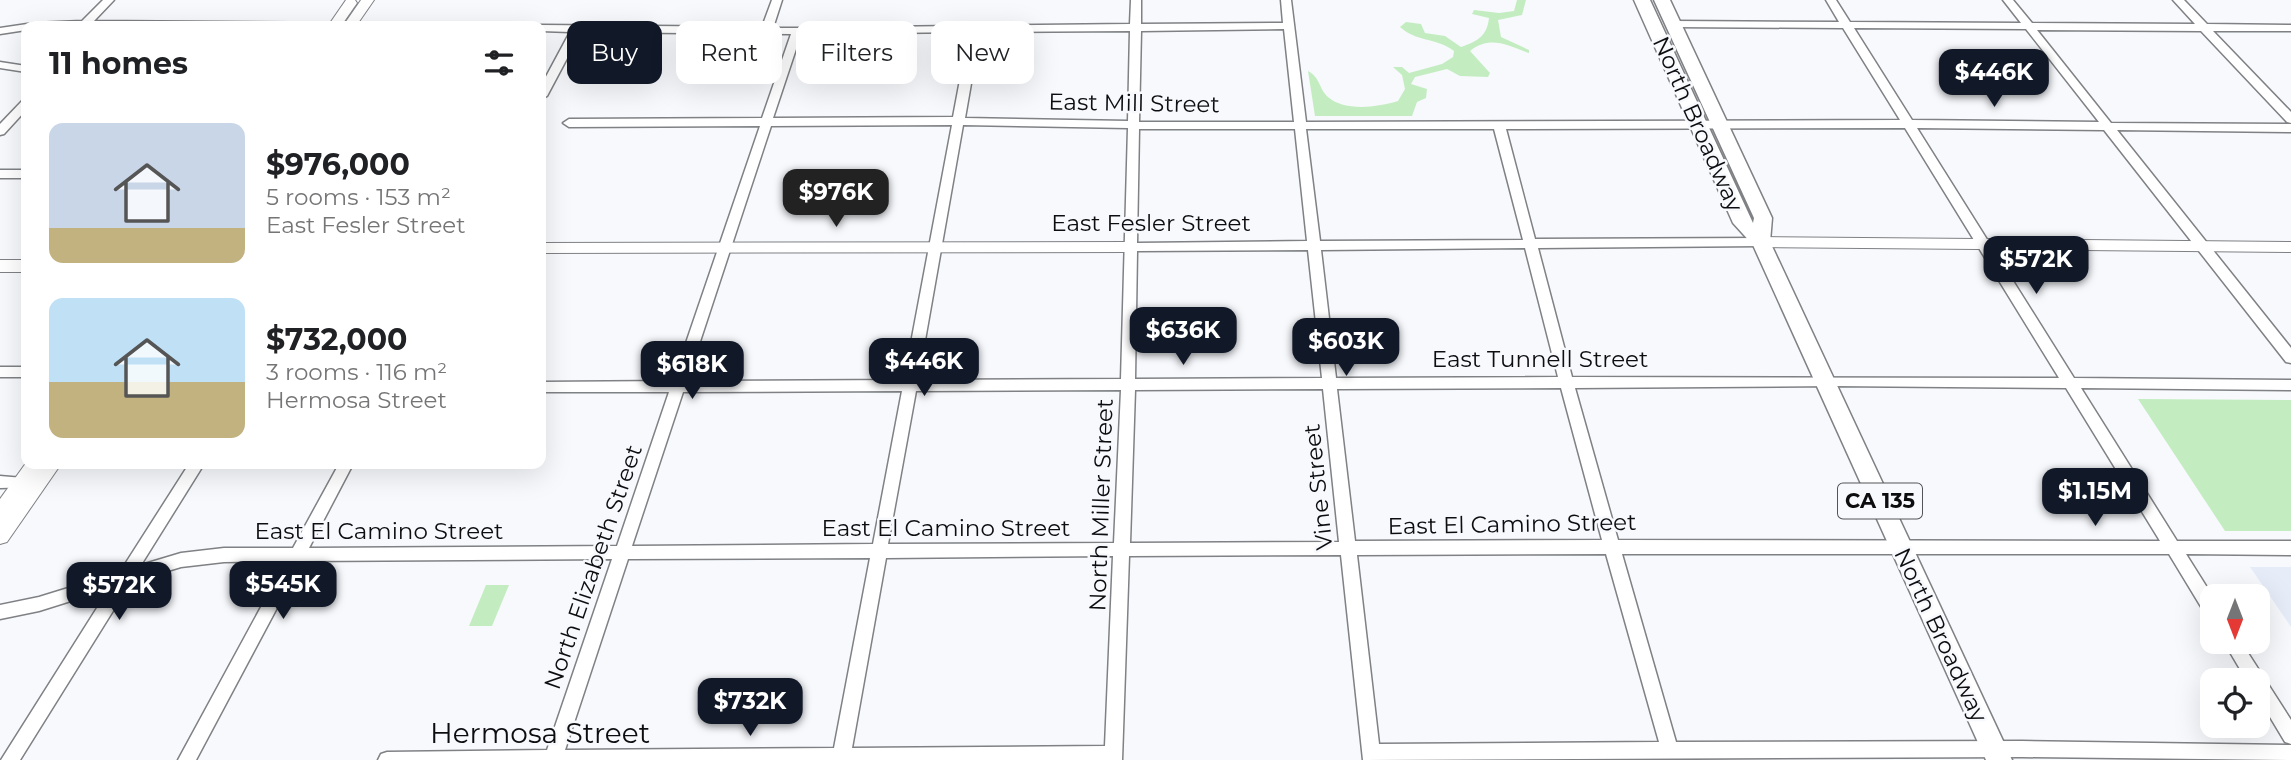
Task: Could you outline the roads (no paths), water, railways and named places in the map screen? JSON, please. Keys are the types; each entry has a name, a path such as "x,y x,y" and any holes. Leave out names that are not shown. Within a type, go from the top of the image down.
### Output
{"main road":[{"name":"North Broadway","path":"1642,0 1742,223 1761,242 1997,755"},
{"name":"North Broadway","path":"1662,0 1763,218 1761,242"}],"street":[{"path":"89,21 109,0"},
{"path":"338,21 353,0"},
{"path":"353,21 368,0"},
{"path":"770,21 777,0"},
{"name":"North Miller Street","path":"1113,757 1123,552 1130,247 1136,124 1136,0"},
{"name":"Vine Street","path":"1286,0 1371,756"},
{"path":"1831,0 2200,591"},
{"path":"2008,0 2291,358"},
{"path":"2178,0 2291,119"},
{"path":"1674,24 2291,28"},
{"path":"1034,29 1289,26"},
{"path":"0,31 21,28"},
{"path":"546,28 567,30"},
{"name":"North Elizabeth Street","path":"553,759 796,34"},
{"path":"546,87 567,48"},
{"path":"1,66 21,68"},
{"path":"842,758 966,84"},
{"path":"0,131 21,109"},
{"name":"East Mill Street","path":"569,123 959,121 1300,126 1909,124 2291,128"},
{"path":"1499,125 1671,755"},
{"path":"0,174 21,174"},
{"path":"1761,242 2291,247"},
{"name":"East Fesler Street","path":"546,248 1761,242"},
{"path":"0,266 21,266"},
{"path":"0,372 21,372"},
{"name":"East Tunnell Street","path":"546,387 1825,381 2291,385"},
{"path":"10,760 194,469"},
{"path":"187,760 343,469"},
{"path":"0,482 32,476"},
{"path":"0,514 32,476"},
{"path":"0,536 32,476"},
{"name":"East El Camino Street","path":"0,612 124,579 181,560 206,556 880,550 1123,552 1612,545 2291,548"},
{"path":"2270,703 2291,736"},
{"path":"1371,756 2291,753"},
{"name":"Hermosa Street","path":"387,760 1113,757"}]}
